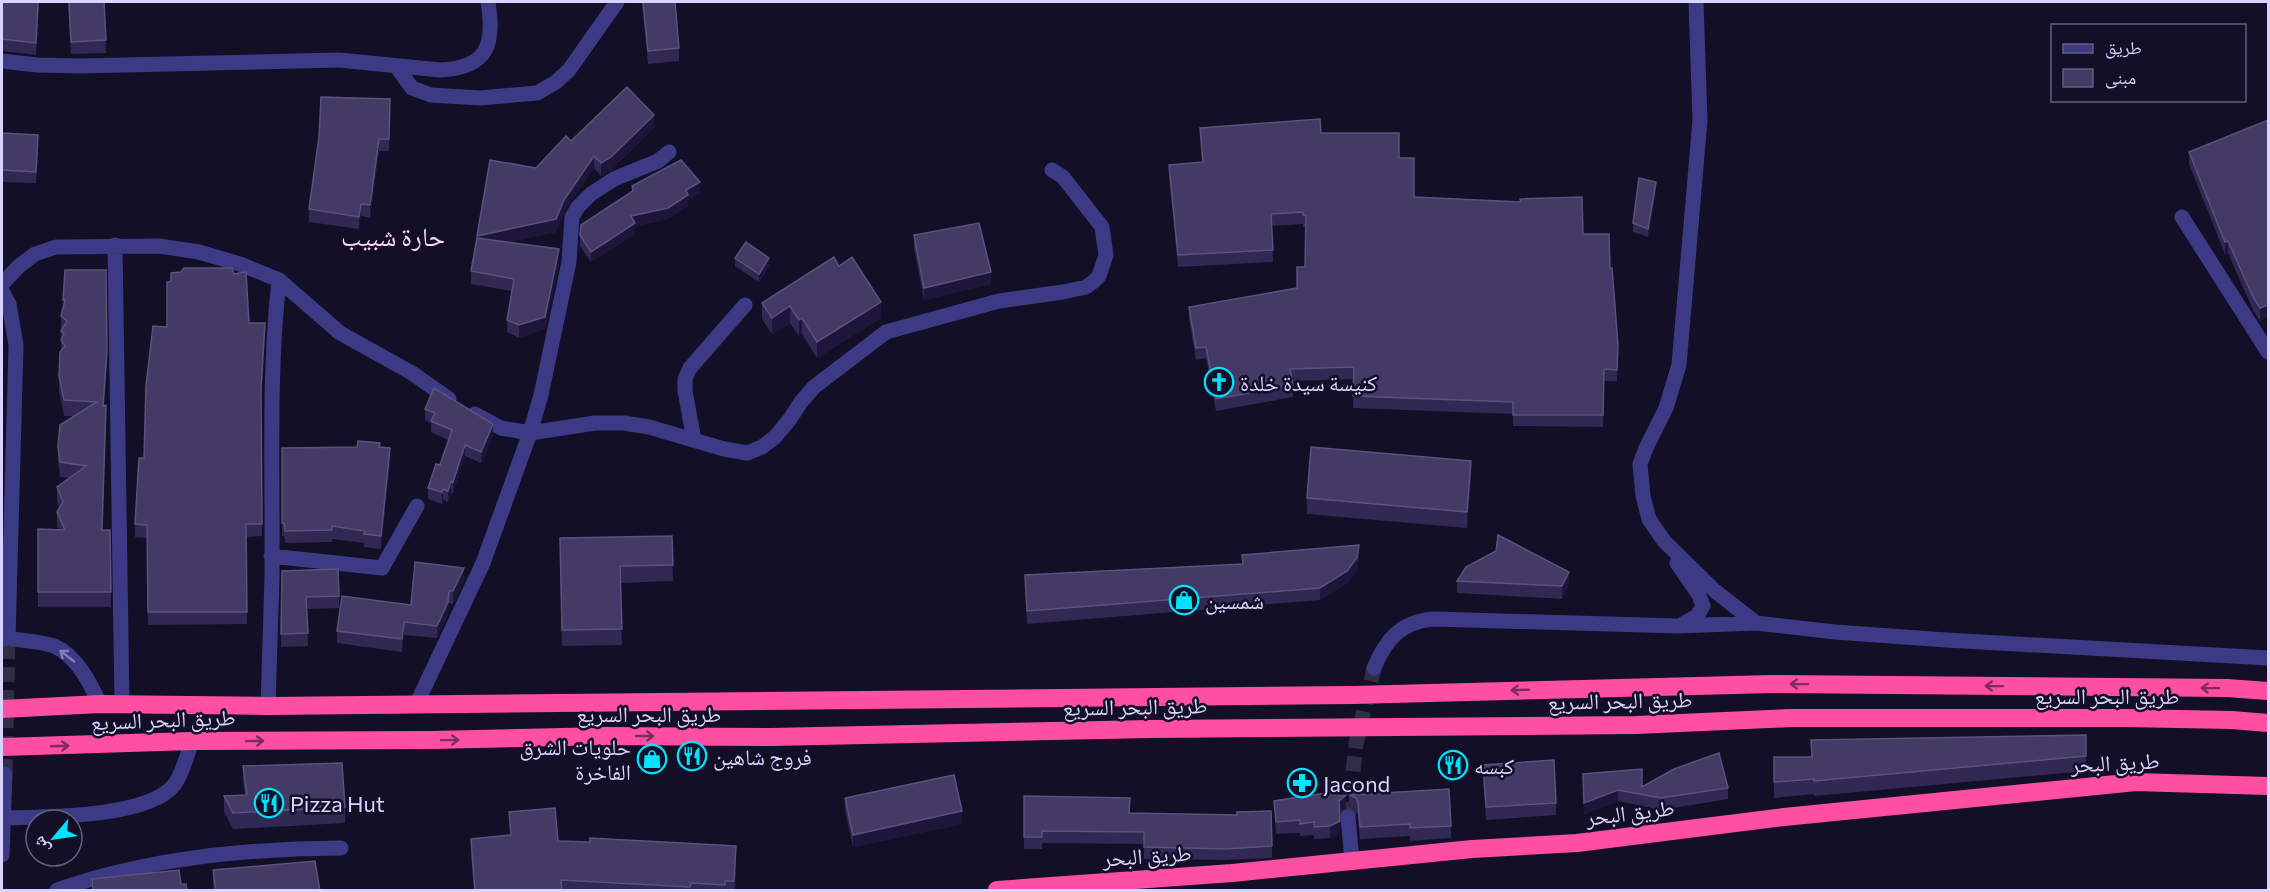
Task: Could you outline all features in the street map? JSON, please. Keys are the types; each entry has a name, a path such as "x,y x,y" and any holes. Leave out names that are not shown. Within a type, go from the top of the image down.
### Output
{"highway":[{"name":"طريق البحر السريع","path":"2,709 100,704 268,706 1353,695 1772,684 2227,688 2268,691"},
{"name":"طريق البحر السريع","path":"2,747 192,741 432,741 605,736 771,737 1150,729 1636,725 1792,718 2124,718 2268,723"},
{"name":"طريق البحر","path":"997,891 1232,873 1472,849 1577,843 1784,818 2136,782 2232,783 2268,786"}],"street":[{"path":"2,60 37,65 80,66 339,60 440,70 454,69 470,64 487,48 491,22 488,2"},
{"path":"396,66 412,88 431,95 480,98 537,93 556,82 569,70 616,2"},
{"path":"1696,2 1700,120 1679,365 1666,408 1640,464 1643,496 1650,519 1664,541 1715,591 1756,623"},
{"path":"417,703 483,563 530,433 541,395 569,262 572,217 591,194 614,179 658,161 669,152"},
{"path":"2,284 19,266 35,254 57,248 159,246 199,252 240,264 279,280 340,333 501,428 530,433 595,423 624,423 747,453 762,447 775,436 814,387 886,332 999,302 1077,289 1093,282 1099,276 1106,255 1102,227 1063,177 1052,170"},
{"path":"2182,217 2268,352"},
{"path":"115,246 122,704"},
{"path":"268,706 271,556 270,451 273,355 279,280"},
{"path":"2,291 9,304 16,345 5,639 54,646 74,662 89,681 100,704"},
{"path":"694,440 685,379 690,368 745,305"},
{"path":"271,556 382,568 417,506"},
{"path":"1675,553 1678,567 1699,595 1703,606 1697,616 1678,626"},
{"path":"1374,668 1385,644 1402,630 1422,620 1678,626 1756,623 1935,640 2268,658"},
{"path":"3,818 100,812 136,805 155,798 175,784 192,741"},
{"path":"2,855 4,774"},
{"path":"1348,817 1352,861"},
{"path":"57,891 120,871 183,859 292,849 341,848"}],"building":[{"path":"2,2 38,2 36,43 2,39"},
{"path":"69,2 104,2 106,40 71,42"},
{"path":"643,2 675,2 679,48 648,51"},
{"path":"627,87 654,115 611,157 601,163 594,156 564,200 556,219 477,236 490,160 536,168 566,136 571,141"},
{"path":"321,97 390,99 389,139 379,139 370,205 361,204 359,217 309,209 319,137"},
{"path":"1320,119 1321,133 1399,133 1399,158 1414,158 1414,197 1521,202 1520,199 1582,197 1583,234 1609,234 1618,345 1617,370 1604,369 1603,415 1513,415 1513,402 1353,396 1354,367 1290,369 1293,385 1216,399 1206,347 1196,348 1189,307 1297,288 1297,267 1305,267 1306,215 1303,215 1303,212 1271,214 1273,250 1178,255 1169,165 1203,162 1200,128"},
{"path":"2268,120 2268,305 2260,308 2228,241 2225,242 2189,152"},
{"path":"2,133 38,135 36,172 2,170"},
{"path":"681,160 700,182 686,190 688,195 668,208 631,216 635,223 591,252 580,235 581,225 633,191 632,186"},
{"path":"1639,178 1656,182 1648,229 1633,223"},
{"path":"979,223 991,272 924,288 914,235"},
{"path":"477,238 559,249 545,317 519,325 507,320 514,279 471,271"},
{"path":"746,242 769,258 759,274 735,258"},
{"path":"834,257 839,266 852,257 881,302 817,342 802,318 799,320 790,306 772,318 762,303"},
{"path":"184,268 232,268 234,274 246,272 249,323 265,323 261,389 262,524 246,524 247,612 148,612 147,525 135,524 139,458 144,458 146,386 153,326 167,327 167,282 171,281 171,273 181,272"},
{"path":"65,270 106,270 107,351 103,406 106,405 102,530 110,530 111,592 38,592 38,529 65,530 57,512 63,502 57,487 86,466 60,462 58,446 60,425 97,402 64,400 59,376 60,352 65,346 61,340 64,334 61,331 67,321 61,316 65,300 63,300"},
{"path":"434,388 493,424 481,452 465,445 453,482 451,481 448,491 443,489 442,492 428,488 436,464 440,465 452,430 431,421 435,413 425,409"},
{"path":"358,441 380,443 379,447 390,448 381,536 332,526 332,530 285,531 284,523 282,523 282,448 357,447"},
{"path":"1311,447 1471,461 1467,512 1307,498"},
{"path":"1498,535 1569,572 1562,586 1457,581 1466,567 1496,551"},
{"path":"672,536 673,565 620,566 622,629 562,630 560,538"},
{"path":"1359,545 1357,558 1347,571 1320,588 1027,611 1025,575 1243,564 1242,555"},
{"path":"415,562 464,568 453,591 449,591 448,602 437,626 404,622 402,639 337,631 342,596 411,605"},
{"path":"338,569 339,596 306,597 308,633 281,634 282,571"},
{"path":"2086,735 2086,756 1814,781 1814,779 1774,782 1774,757 1812,757 1811,740"},
{"path":"1719,753 1728,788 1661,798 1618,790 1584,803 1583,774 1642,769 1642,787 1674,769"},
{"path":"1554,760 1556,803 1486,807 1483,765"},
{"path":"342,763 345,807 233,813 224,796 247,795 243,766"},
{"path":"954,775 962,811 853,835 845,798"},
{"path":"1449,789 1451,826 1410,828 1410,824 1360,827 1358,803 1356,798 1349,795"},
{"path":"1338,791 1339,796 1346,795 1339,801 1340,821 1330,826 1314,827 1314,822 1300,824 1300,820 1276,822 1274,801"},
{"path":"1024,796 1130,798 1129,813 1237,815 1237,812 1271,811 1272,846 1225,849 1144,847 1144,832 1042,831 1042,837 1024,837"},
{"path":"555,808 558,841 590,842 590,838 736,846 734,881 725,881 725,885 691,883 690,887 561,880 562,891 475,891 471,839 511,835 509,812"},
{"path":"315,861 320,891 216,891 213,870"},
{"path":"179,870 181,884 186,884 187,891 93,891 92,879"}],"tunnel":[{"path":"5,774 8,638"},
{"path":"1348,817 1356,744 1374,668"}],"place":[{"name":"كنيسة سيدة خلدة","path":"1219,382"},
{"name":"شمسين","path":"1184,600"},
{"name":"فروج شاهين","path":"692,756"},
{"name":"حلويات الشرق الفاخرة","path":"652,759"},
{"name":"كبسه","path":"1453,765"},
{"name":"Jacond","path":"1302,783"},
{"name":"Pizza Hut","path":"269,803"}],"district":[{"name":"حارة شبيب","path":"393,235"}]}
